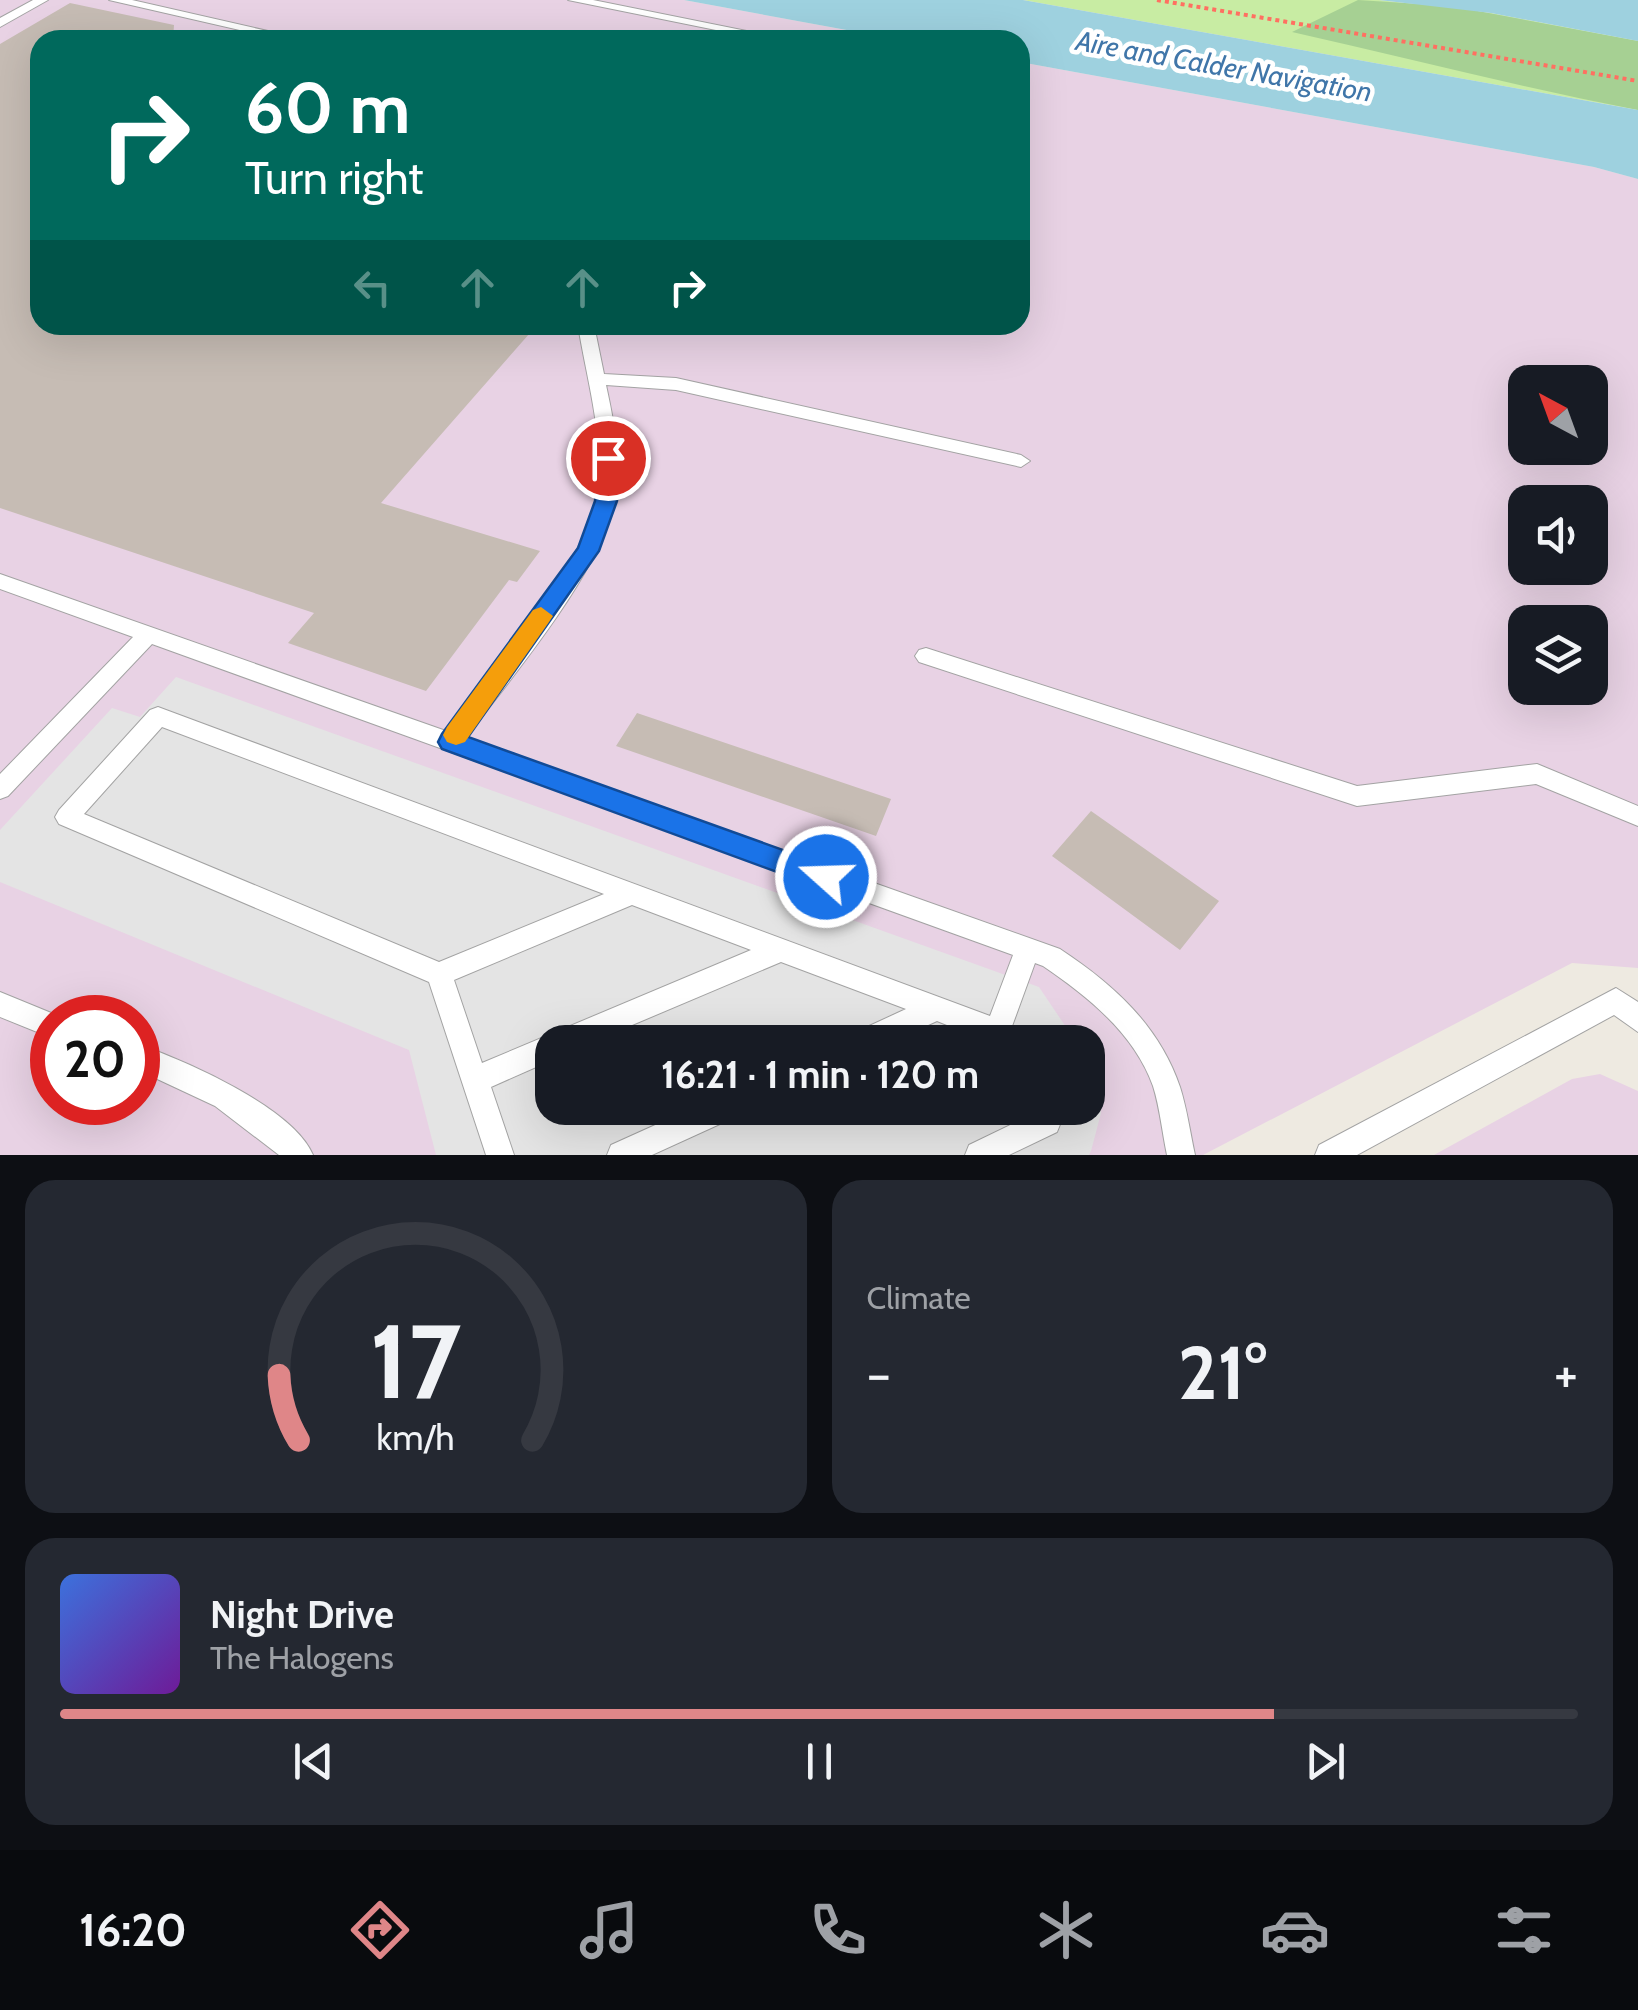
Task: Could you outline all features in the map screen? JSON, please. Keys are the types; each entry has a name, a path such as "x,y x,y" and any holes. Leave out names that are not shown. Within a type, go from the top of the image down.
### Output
{"lane":[{"path":"0,24 42,0"},
{"path":"115,0 254,30"},
{"path":"574,0 732,30"},
{"path":"451,742 588,551 606,501 608,458 588,335"},
{"path":"595,379 676,384 1021,461"},
{"path":"0,581 1051,957 1098,987 1136,1029 1164,1080 1181,1155"},
{"path":"0,789 149,633"},
{"path":"926,656 1356,796 1536,774 1638,816"},
{"path":"632,894 439,974 67,817 158,716 937,1008 974,1025"},
{"path":"1004,1025 1028,949"},
{"path":"602,1025 781,950"},
{"path":"439,974 500,1155"},
{"path":"1330,1155 1627,996 1638,1018"},
{"path":"0,1004 30,1017"},
{"path":"900,1025 937,1008"},
{"path":"474,1080 535,1053"},
{"path":"160,1064 180,1071 279,1133 300,1155"},
{"path":"621,1155 686,1125"},
{"path":"980,1155 1041,1125"}],"path":[{"path":"1156,0 1638,80"}],"shaded area":[{"path":"0,0 684,0 847,30 30,30 30,335 1030,335 1030,64 1594,167 1638,179 1638,968 1572,963 1203,1155 0,1155"},
{"path":"176,677 1039,987 1065,1025 535,1025 535,1125 1098,1125 1091,1151 1089,1155 436,1155 409,1050 0,882 0,830 112,708 140,717"},
{"path":"1600,1074 1638,1091 1638,1155 1434,1155 1572,1079"}],"green space":[{"path":"1023,0 1379,0 1491,13 1638,41 1638,110"},
{"path":"1358,0 1451,6 1638,41 1638,110 1292,32"}],"water":[{"name":"Aire and Calder Navigation","path":"684,0 1023,0 1638,110 1638,179 1594,167 1030,64 1030,30 847,30"},
{"path":"1379,0 1638,0 1638,41 1491,13"}],"building":[{"path":"70,3 174,25 174,30 30,30 30,335 528,335 381,503 540,551 517,582 509,580 426,691 288,643 314,613 0,508 0,44"},
{"path":"637,713 891,799 876,836 616,746"},
{"path":"1091,811 1219,901 1180,950 1052,856"}],"slow traffic":[{"path":"456,735 541,616"}],"route":[{"path":"608,458 606,501 588,551 451,742 826,877"}]}
